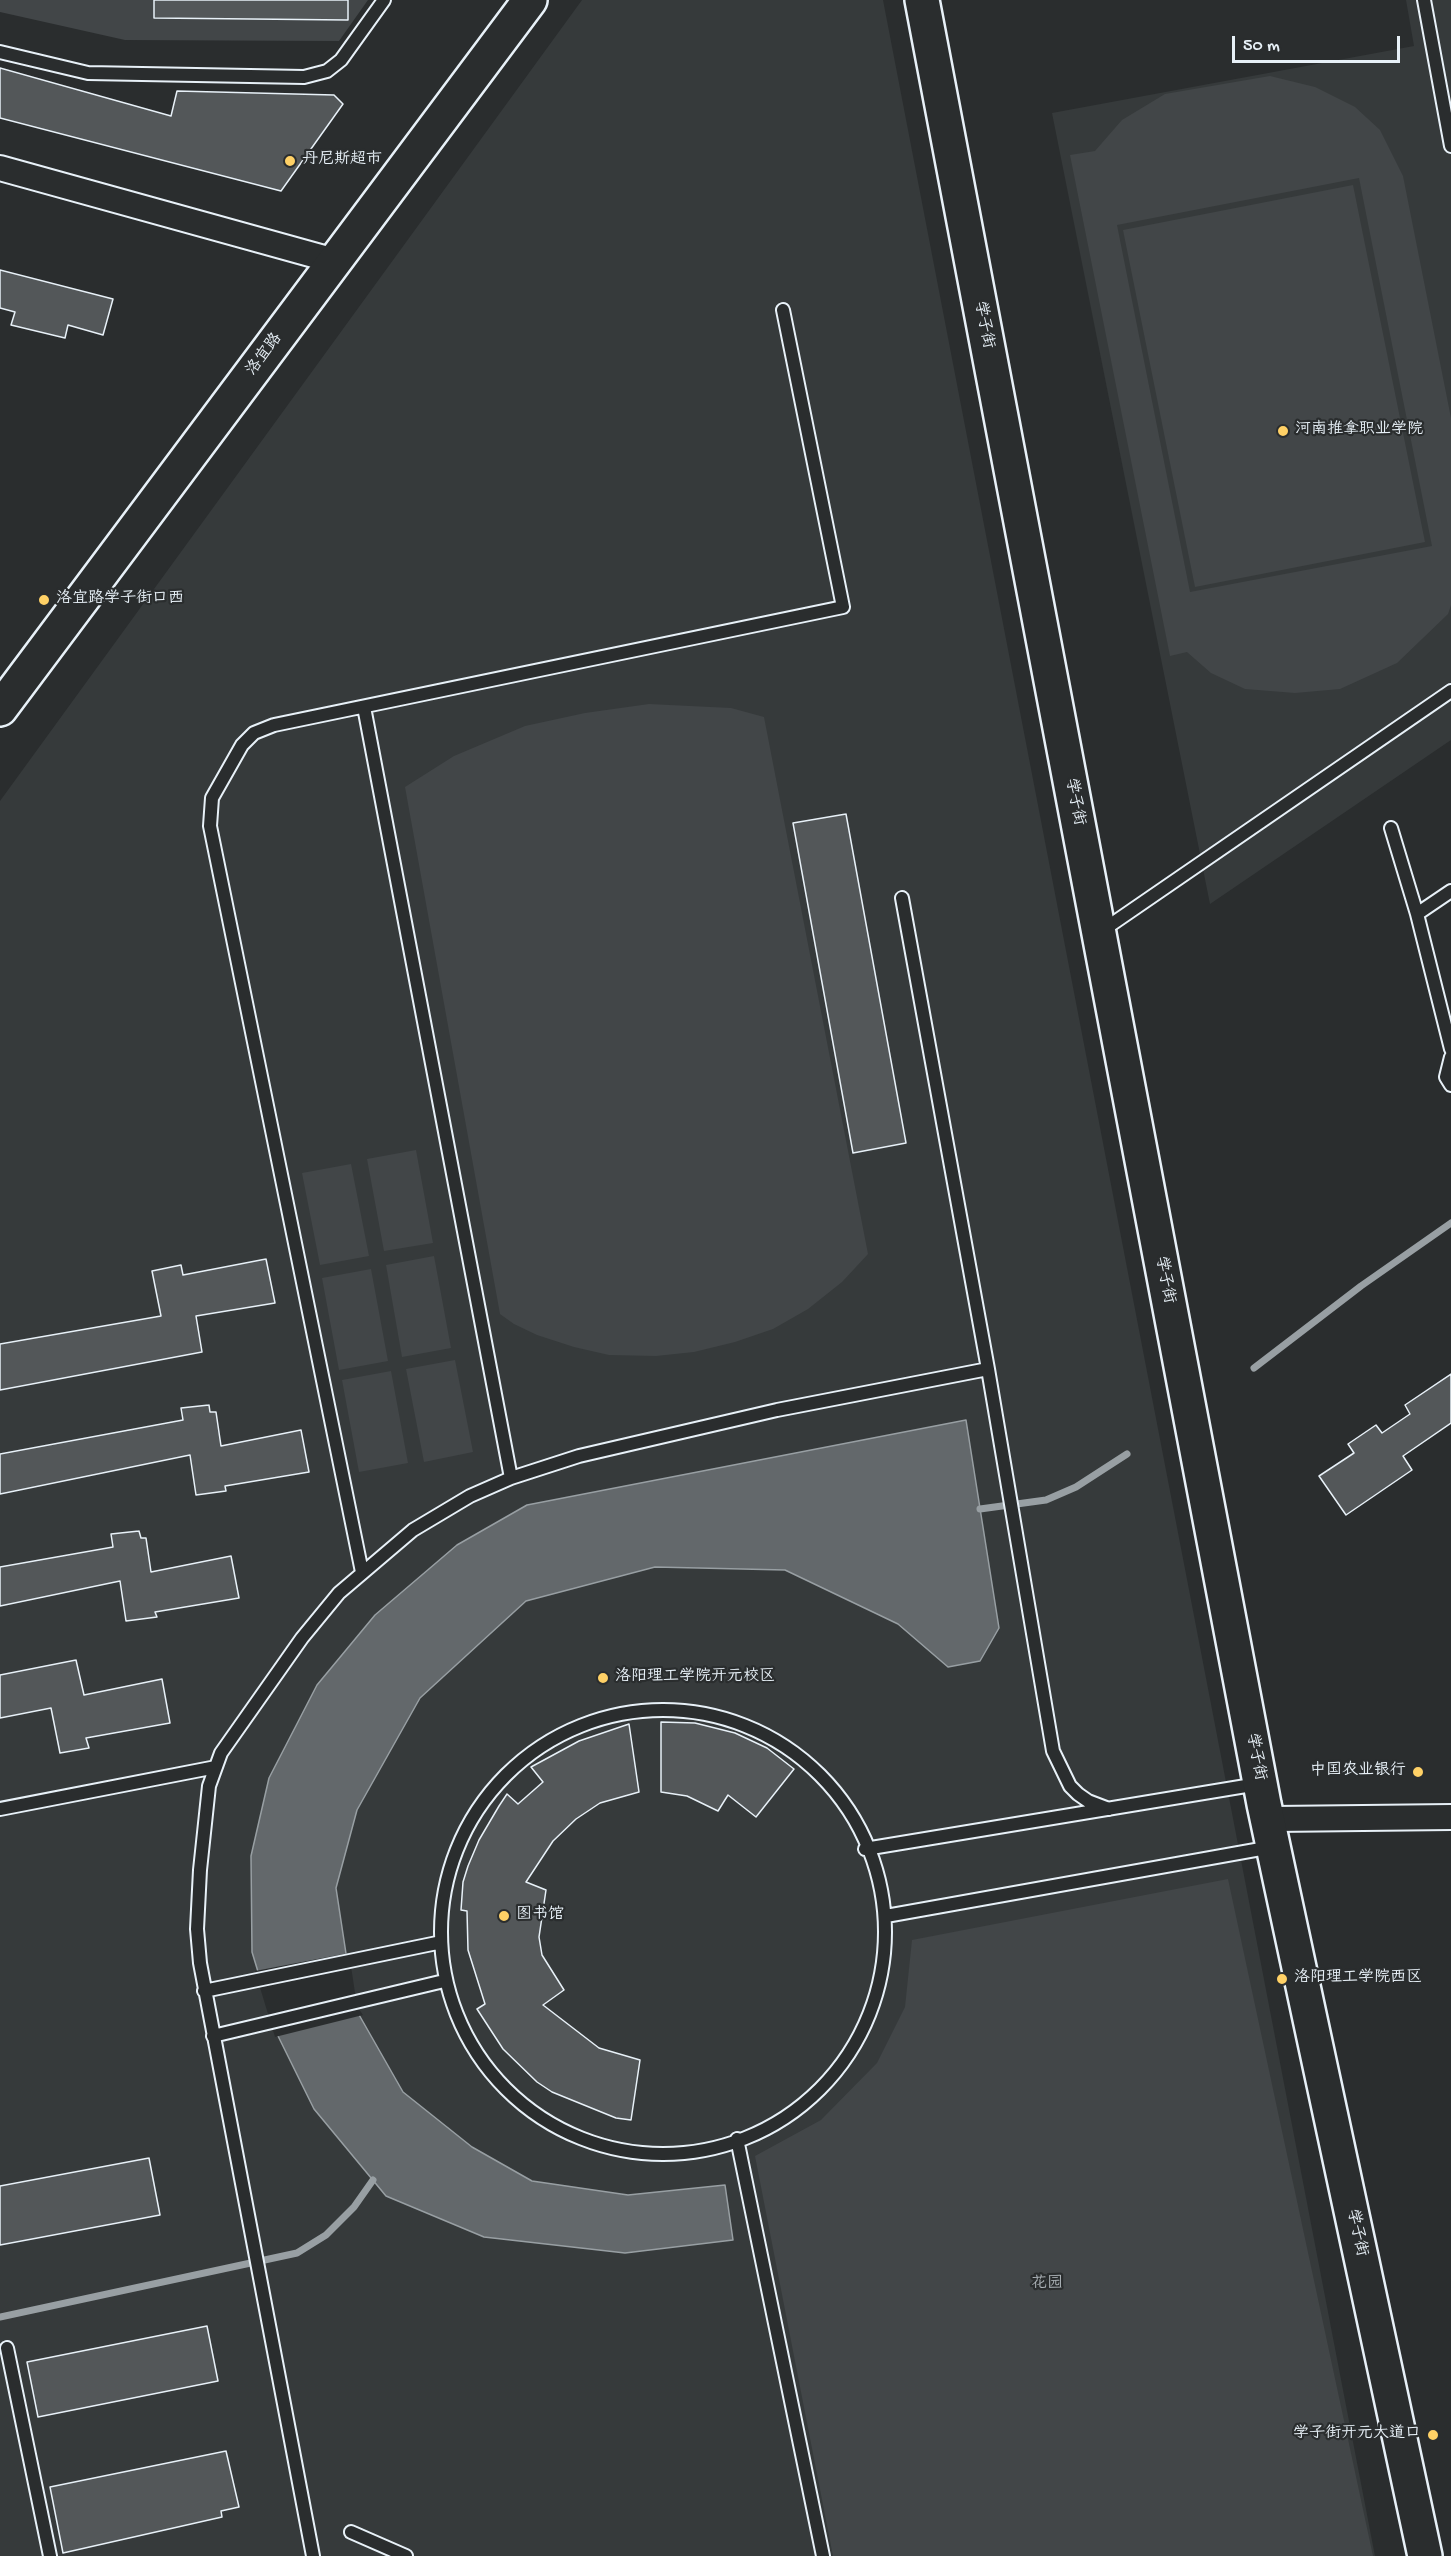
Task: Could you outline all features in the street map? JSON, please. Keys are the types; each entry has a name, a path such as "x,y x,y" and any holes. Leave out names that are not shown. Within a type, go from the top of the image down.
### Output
{"street":[{"name":"洛宜路","path":"0,709 327,258 509,0"},
{"name":"洛宜路","path":"0,681 530,0"},
{"name":"学子街","path":"922,0 1104,928"},
{"name":"学子街","path":"931,0 1264,1783 1425,2556"},
{"path":"0,168 327,258"},
{"path":"1274,1833 1451,1817"},
{"name":"学子街","path":"1274,1833 1434,2556"}],"lane":[{"path":"0,52 88,73 304,77 327,70 341,60 384,0"},
{"path":"1424,0 1451,146"},
{"path":"363,1572 210,826 210,810 217,788 242,745 254,733 274,725 843,607 783,310"},
{"path":"1104,928 1451,691"},
{"path":"364,707 511,1478"},
{"path":"1391,828 1448,1025 1451,1049"},
{"path":"1417,914 1451,891"},
{"path":"902,898 988,1369 1053,1751 1070,1785 1078,1794 1088,1802 1110,1809"},
{"path":"1451,1057 1446,1077 1451,1085"},
{"path":"313,2556 204,1991 197,1929 200,1870 209,1786 221,1753 244,1717 302,1638 339,1593 412,1530 470,1496 511,1478 579,1456 777,1410 988,1369"},
{"path":"646,1713 689,1713 743,1725 799,1753 814,1766 845,1807 865,1849 886,1916 885,1973 865,2033 845,2062 811,2101 766,2129 737,2139 671,2150 622,2150 584,2142 559,2131 535,2114 490,2072 476,2053 456,2018 444,1981 437,1943 437,1915 444,1880 475,1817 510,1771 557,1736 595,1721 646,1713"},
{"path":"0,1809 216,1767"},
{"path":"865,1849 1264,1783"},
{"path":"886,1916 1274,1833"},
{"path":"204,1991 437,1943"},
{"path":"213,2036 444,1981"},
{"path":"737,2139 823,2556"},
{"path":"7,2348 50,2556"},
{"path":"351,2532 406,2556"}],"shaded area":[{"name":"洛阳理工学院开元校区","path":"582,0 883,0 1375,2556 0,2556 0,801"},
{"name":"河南推拿职业学院","path":"1406,0 1451,0 1451,740 1210,904 1052,113 1414,46"},
{"path":"966,1420 999,1628 980,1661 948,1667 898,1624 785,1570 655,1567 526,1601 420,1698 357,1810 336,1888 354,2006 403,2092 472,2147 532,2181 628,2195 725,2185 733,2240 625,2253 484,2237 386,2196 314,2109 277,2034 252,1952 251,1856 269,1778 317,1685 375,1615 457,1545 527,1505"}],"green space":[{"path":"0,0 368,0 339,41 125,40 0,12"},
{"path":"1270,76 1315,87 1355,107 1380,130 1403,176 1451,418 1451,605 1448,614 1397,663 1340,689 1295,693 1245,689 1211,673 1187,652 1170,656 1070,155 1095,151 1122,120 1165,94","holes":["1359,178 1432,546 1190,592 1117,225"]},
{"path":"1353,185 1425,542 1195,587 1123,230"},
{"path":"649,704 731,708 764,717 868,1254 842,1282 808,1309 773,1329 735,1342 694,1352 656,1356 609,1355 537,1335 500,1314 405,787 454,756 525,726 585,713"},
{"path":"416,1150 433,1243 384,1251 367,1159"},
{"path":"351,1164 369,1256 320,1265 302,1173"},
{"path":"434,1256 451,1348 402,1357 386,1265"},
{"path":"371,1269 388,1361 339,1370 322,1278"},
{"path":"455,1360 473,1452 424,1462 406,1369"},
{"path":"391,1371 408,1463 359,1472 342,1380"},
{"name":"花园","path":"1228,1879 1373,2556 833,2556 755,2156 821,2120 877,2063 905,2007 912,1940"}],"pier":[{"path":"349,1953 357,2006 363,2015 275,2037 255,1971"}],"building":[{"path":"154,0 348,0 348,20 154,18"},
{"path":"0,68 171,116 177,91 334,95 343,104 281,191 0,118"},
{"path":"0,270 113,299 103,335 68,325 65,338 11,325 15,312 0,308"},
{"path":"846,814 906,1143 853,1153 793,823"},
{"path":"266,1259 275,1303 196,1316 202,1352 0,1390 0,1344 161,1316 152,1271 181,1265 183,1275"},
{"path":"1451,1374 1451,1423 1403,1456 1412,1470 1346,1515 1319,1476 1354,1453 1348,1444 1376,1425 1382,1433 1410,1414 1405,1405"},
{"path":"209,1405 210,1412 216,1412 221,1446 301,1430 309,1472 225,1486 226,1491 196,1495 190,1455 0,1494 0,1454 183,1420 181,1408"},
{"path":"139,1531 141,1538 146,1538 151,1572 231,1556 239,1598 155,1612 157,1617 126,1621 120,1581 0,1606 0,1567 113,1547 111,1534"},
{"path":"76,1660 84,1695 162,1679 170,1723 86,1738 89,1748 60,1753 51,1708 0,1718 0,1675"},
{"path":"661,1722 695,1723 735,1733 767,1748 794,1769 756,1817 728,1795 718,1811 687,1796 661,1792"},
{"name":"图书馆","path":"629,1724 639,1792 600,1803 576,1819 553,1841 526,1882 546,1890 539,1937 542,1955 564,1990 543,2005 599,2048 640,2060 631,2120 616,2118 552,2092 537,2082 503,2049 477,2009 485,2004 468,1950 467,1911 461,1910 463,1882 468,1866 479,1840 499,1806 507,1794 518,1804 543,1782 531,1767 579,1741"},
{"path":"149,2158 160,2215 0,2245 0,2186"},
{"path":"207,2326 218,2381 38,2417 27,2362"},
{"path":"226,2451 239,2507 221,2511 222,2517 63,2553 50,2487"}],"waterway":[{"path":"1254,1368 1361,1286 1451,1223"},
{"path":"980,1509 1046,1500 1076,1487 1127,1454"},
{"path":"0,2317 297,2253 326,2235 354,2207 373,2180"}],"place":[{"name":"丹尼斯超市","path":"290,161"},
{"name":"河南推拿职业学院","path":"1283,431"},
{"name":"洛宜路学子街口西","path":"44,600"},
{"name":"洛阳理工学院开元校区","path":"603,1678"},
{"name":"中国农业银行","path":"1418,1772"},
{"name":"图书馆","path":"504,1916"},
{"name":"洛阳理工学院西区","path":"1282,1979"},
{"name":"学子街开元大道口","path":"1433,2435"}]}
